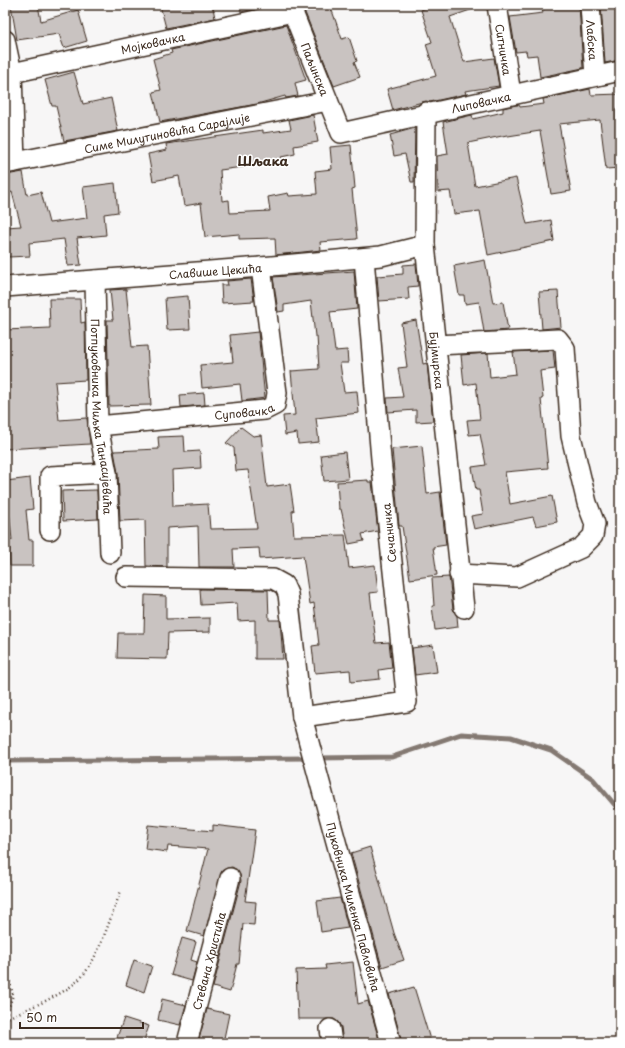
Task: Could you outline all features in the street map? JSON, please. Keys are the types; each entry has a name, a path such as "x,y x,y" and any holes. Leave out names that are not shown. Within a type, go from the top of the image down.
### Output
{"street":[{"name":"Ситничка","path":"497,5 511,94"},
{"name":"Лабска","path":"590,5 595,76"},
{"name":"Мојковачка","path":"12,73 291,9"},
{"name":"Паљинска","path":"291,9 341,133"},
{"path":"5,40 12,73 10,163"},
{"name":"Липовачка","path":"341,133 426,112 620,71"},
{"name":"Симе Милутиновића Сарајлије","path":"10,163 328,101"},
{"name":"Бујмирска","path":"426,112 425,246 459,574 464,608"},
{"name":"Славише Цекића","path":"5,287 260,268 364,258 381,256 425,246"},
{"name":"Сечаничка","path":"302,717 407,702 381,459 364,258"},
{"name":"Суповачка","path":"98,426 265,410 275,405 277,393 260,268"},
{"name":"Потпуковника Миљка Танасијевића","path":"95,280 98,426 107,473 110,553"},
{"path":"436,345 558,339 565,348 571,436 586,503 594,524 593,536 581,548 517,577 459,574"},
{"path":"50,530 50,476 107,473"},
{"path":"126,577 273,579 284,585 288,594 302,717"},
{"name":"Пуковника Миленка Павловића","path":"302,717 391,1043"},
{"name":"Стевана Христића","path":"187,1043 230,878"}],"path":[{"path":"5,1019 64,991 84,976 93,962 121,891"},
{"path":"5,962 13,995 5,1019"}],"building":[{"path":"11,5 38,5 41,21 78,10 87,41 64,48 59,34 17,40"},
{"path":"160,5 202,5 213,8 215,18 166,28"},
{"path":"240,5 273,5 241,12"},
{"path":"302,5 330,5 342,39 349,37 357,61 354,62 360,77 334,86"},
{"path":"434,5 479,5 479,7 450,17 464,62 494,58 499,86 465,91 466,94 430,102 426,101 393,110 387,89 436,76 426,44 432,42 421,10"},
{"path":"544,5 579,5 583,68 540,77 537,55 527,56 526,51 516,52 510,17 543,13 542,10 545,9"},
{"path":"601,5 620,5 620,60 605,63"},
{"path":"286,25 306,80 295,83 298,96 286,98 285,96 257,104 160,122 153,92 161,90 153,59 172,53 171,50"},
{"path":"74,72 83,104 111,98 118,131 64,141 56,106 52,106 45,80"},
{"path":"590,89 591,95 620,94 620,108 617,108 617,137 620,137 620,168 606,169 600,120 559,124 571,191 551,194 540,131 507,135 468,143 475,186 516,178 527,224 551,220 554,241 488,255 480,211 454,214 450,191 438,192 437,156 448,154 443,122 472,115 473,119 503,112 503,108 516,105 519,105 520,107 544,104 543,99"},
{"path":"313,115 318,142 294,146 295,154 281,157 282,162 220,170 222,201 229,200 230,213 270,211 268,197 288,193 289,196 317,194 315,171 332,169 330,147 351,145 355,188 352,189 357,239 320,242 321,250 276,255 275,238 239,239 239,234 205,237 201,203 184,206 179,176 153,181 148,154 167,150 166,144 263,130 263,133 291,129 289,120"},
{"path":"415,128 414,182 411,182 405,154 394,156 390,135"},
{"path":"23,172 27,195 41,192 49,223 87,218 83,187 115,183 118,212 104,214 106,235 77,238 81,265 68,266 64,239 29,243 30,256 8,257 6,227 21,226 12,192 9,193 6,175"},
{"path":"485,260 493,303 503,302 508,330 484,332 479,302 465,304 464,295 459,295 454,266"},
{"path":"416,264 418,286 408,287 409,299 379,301 377,276 403,274 403,265"},
{"path":"354,271 357,309 330,312 335,351 347,350 348,363 340,363 344,392 357,391 359,413 316,418 319,442 298,444 297,433 285,435 283,416 295,415 291,371 319,369 317,336 315,336 311,301 284,305 284,311 278,312 273,277"},
{"path":"251,279 254,301 222,303 221,285 228,285 227,281"},
{"path":"126,289 132,347 147,346 151,405 109,406 107,320 113,320 110,290"},
{"path":"558,291 561,327 542,329 539,292"},
{"path":"188,296 190,329 167,330 165,298"},
{"path":"49,299 80,299 81,323 85,322 86,380 55,382 59,420 87,418 90,444 5,449 5,330 50,328"},
{"path":"416,320 423,364 427,363 433,421 416,422 416,410 388,412 387,398 403,397 398,368 407,367 401,323"},
{"path":"258,332 265,398 242,401 240,384 202,388 200,365 233,362 230,335"},
{"path":"553,350 555,369 540,371 543,398 541,399 548,468 505,472 510,504 552,496 557,522 536,526 533,517 474,529 471,516 483,514 479,490 476,490 472,467 486,465 480,434 469,435 467,420 480,419 476,383 464,385 461,355 488,353 490,377 516,374 513,352"},
{"path":"204,393 205,405 181,407 180,395"},
{"path":"241,427 253,436 261,435 267,487 290,484 294,511 292,511 294,536 345,535 349,568 375,565 378,592 370,593 376,643 389,642 392,668 379,670 380,679 351,682 350,670 315,673 312,646 319,645 314,603 310,604 303,556 260,559 259,548 233,549 234,567 199,567 198,526 167,528 167,567 146,566 145,520 120,521 118,473 114,451 159,449 158,437 184,436 185,452 200,451 201,468 172,470 173,506 208,504 210,529 257,528 248,470 236,471 234,448 226,443"},
{"path":"422,446 427,494 440,492 446,545 433,547 437,575 410,579 402,526 399,526 392,449"},
{"path":"345,452 348,479 324,481 321,455"},
{"path":"30,478 33,509 26,510 29,540 33,540 33,566 10,566 9,541 12,540 6,481"},
{"path":"368,480 368,482 372,482 378,531 362,534 364,541 349,544 341,509 339,509 337,482"},
{"path":"97,490 98,519 63,521 62,491"},
{"path":"449,577 453,609 457,616 458,627 435,630 432,606 434,606 432,578"},
{"path":"200,589 268,590 269,620 280,620 283,659 255,659 255,620 238,621 237,603 201,605"},
{"path":"145,595 166,596 166,619 210,618 210,632 168,633 167,659 117,658 118,633 144,633"},
{"path":"433,645 437,672 415,675 412,648"},
{"path":"148,825 213,831 213,825 255,830 245,901 256,902 254,925 243,924 239,964 237,964 230,992 213,987 241,881 240,875 237,870 232,867 222,871 204,936 187,931 208,849 168,846 167,852 145,849"},
{"path":"370,847 394,933 404,960 382,967 351,853"},
{"path":"340,898 348,928 321,932 317,901"},
{"path":"182,938 196,942 191,960 197,962 192,981 171,975"},
{"path":"134,960 152,966 144,992 126,985"},
{"path":"353,962 358,1004 368,1001 380,1043 343,1043 341,1027 334,1019 298,1019 296,970 326,969 325,965"},
{"path":"414,987 431,1043 402,1043 389,994"},
{"path":"162,999 186,1005 180,1025 158,1020"},
{"path":"207,1009 229,1014 223,1043 198,1043"},
{"path":"124,1018 149,1026 143,1043 115,1043"}],"waterway":[{"path":"317,758 392,757 461,734 511,737 551,750 593,779 620,811"},
{"path":"5,761 309,758"}],"district":[{"name":"Шљака","path":"263,160"}]}
